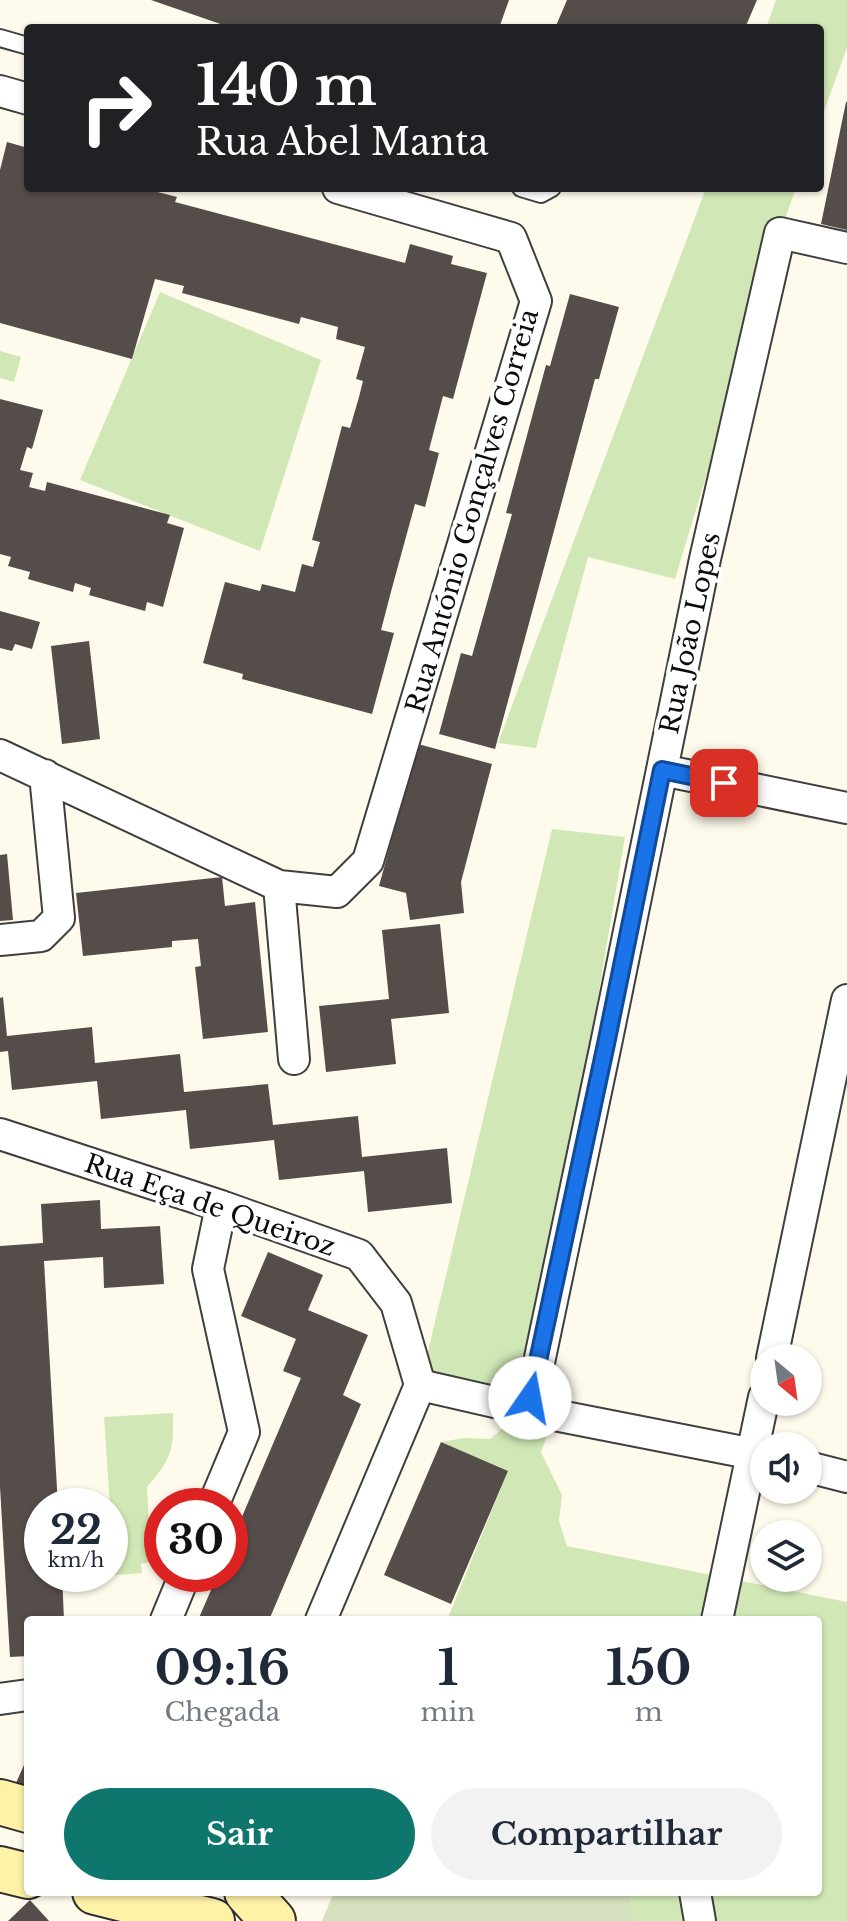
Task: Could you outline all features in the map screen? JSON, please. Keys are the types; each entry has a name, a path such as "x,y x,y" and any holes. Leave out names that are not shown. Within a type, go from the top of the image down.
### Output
{"street":[{"path":"0,91 24,98"},
{"name":"Rua António Gonçalves Correia","path":"0,755 279,886 337,892 368,861 536,301 511,238 352,192"},
{"name":"Rua João Lopes","path":"529,1410 705,559 780,233 847,248"},
{"path":"662,770 847,808"},
{"path":"0,940 41,936 59,918 45,775"},
{"path":"279,886 294,1059"},
{"path":"775,1344 847,1000"},
{"name":"Rua Eça de Queiroz","path":"0,1134 359,1255 396,1303 420,1385"},
{"path":"221,1206 208,1269 244,1432 221,1488"},
{"path":"323,1616 420,1385 750,1453"},
{"path":"822,1471 847,1477"},
{"path":"718,1616 750,1487"},
{"path":"168,1616 178,1592"},
{"path":"0,1699 24,1696"},
{"path":"0,1802 24,1809"},
{"path":"0,1869 24,1875"},
{"path":"120,1896 208,1910"},
{"path":"251,1896 273,1921"},
{"path":"696,1896 700,1921"}],"lane":[{"path":"0,38 24,45"}],"green space":[{"path":"776,0 847,0 847,48 824,111 824,24 767,24"},
{"path":"705,192 795,192 675,579 588,557 536,748 498,743"},
{"path":"160,292 321,360 260,551 80,480"},
{"path":"0,351 21,357 14,382 0,378"},
{"path":"552,829 625,837 530,1398 420,1385"},
{"path":"513,1406 555,1415 541,1452 562,1495 559,1521 567,1546 750,1583 750,1592 797,1592 847,1602 847,1921 635,1921 630,1896 822,1896 822,1616 449,1616 508,1471 441,1442 464,1438 490,1439 508,1424"},
{"path":"173,1413 169,1454 147,1488 144,1488 142,1573 128,1574 128,1488 109,1488 104,1417"},
{"path":"332,1896 630,1896 635,1921 322,1921"}],"building":[{"path":"151,0 509,0 500,24 220,24"},
{"path":"567,0 757,0 747,24 557,24"},
{"path":"847,102 847,230 821,224"},
{"path":"7,142 24,147 24,192 158,192 177,197 175,202 405,263 410,244 453,256 451,264 487,273 453,399 443,396 429,450 439,453 425,507 415,504 381,630 394,633 372,714 242,679 243,674 203,663 225,582 260,591 262,584 295,592 302,564 313,567 320,542 312,540 342,426 350,428 359,397 363,381 356,379 365,347 336,339 338,327 301,317 299,324 182,293 184,286 155,279 132,359 0,323 0,170"},
{"path":"570,294 619,307 599,379 595,379 495,749 439,734 461,653 472,656 512,514 506,513 546,365 550,366"},
{"path":"0,399 43,410 32,449 27,447 20,470 33,473 29,487 45,491 47,482 170,515 167,523 184,528 163,607 147,602 145,611 89,595 91,588 75,583 73,592 28,579 30,572 8,566 11,557 0,554"},
{"path":"0,611 40,622 32,649 15,644 12,651 0,648"},
{"path":"89,641 100,739 62,744 51,646"},
{"path":"418,744 492,764 461,882 464,913 410,920 406,893 379,886"},
{"path":"7,854 13,920 0,921 0,855"},
{"path":"222,877 225,906 255,902 268,1032 203,1039 195,967 201,966 198,939 172,941 172,947 83,956 76,893"},
{"path":"440,924 449,1013 391,1019 396,1064 326,1072 319,1006 389,999 382,930"},
{"path":"3,997 7,1036 92,1027 95,1063 180,1054 184,1092 268,1084 273,1125 358,1116 362,1157 447,1148 452,1203 368,1212 364,1171 279,1180 274,1140 190,1149 186,1110 101,1119 97,1081 12,1090 8,1051 0,1052 0,998"},
{"path":"100,1200 101,1229 160,1226 164,1284 104,1288 103,1257 44,1261 57,1488 24,1488 24,1592 63,1592 64,1616 24,1616 24,1656 10,1657 0,1487 0,1246 43,1243 41,1204"},
{"path":"268,1252 323,1275 308,1310 368,1335 343,1395 361,1404 271,1616 200,1616 210,1592 248,1592 248,1503 301,1378 283,1371 296,1339 241,1316"},
{"path":"441,1442 508,1471 451,1604 384,1575"},
{"path":"24,1765 24,1786 16,1783"},
{"path":"30,1900 49,1921 8,1921"}],"route":[{"path":"530,1398 662,770 724,783"}]}
